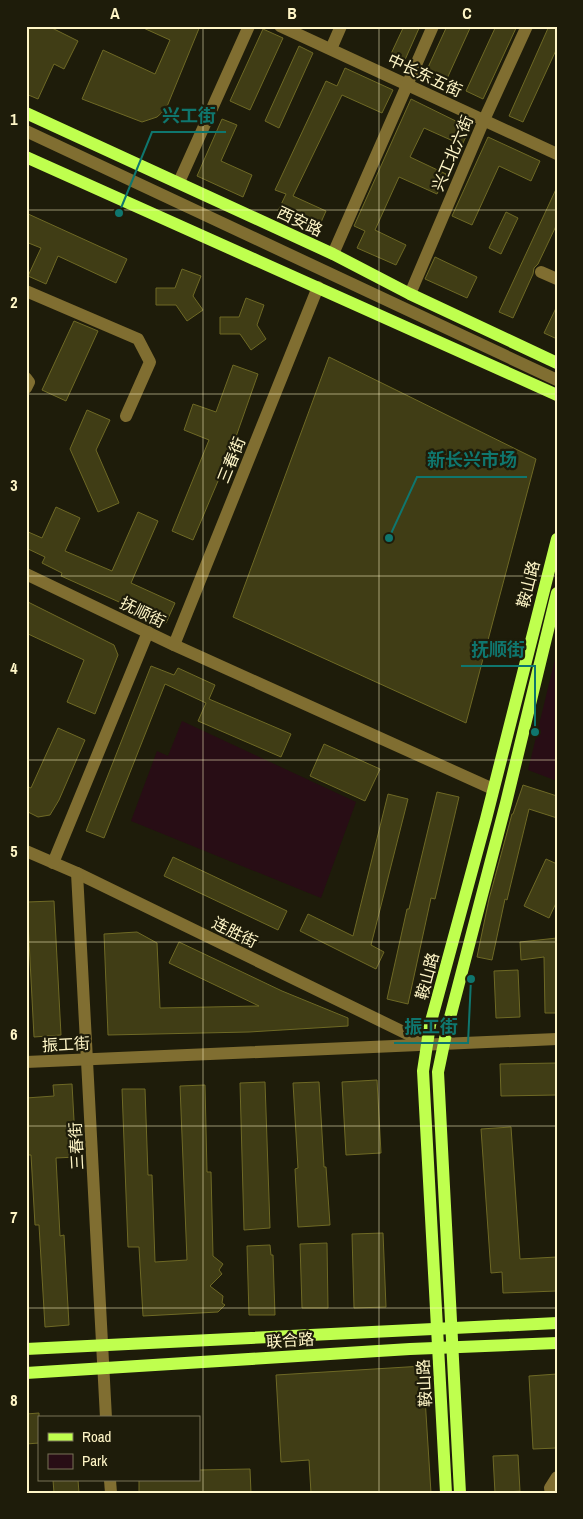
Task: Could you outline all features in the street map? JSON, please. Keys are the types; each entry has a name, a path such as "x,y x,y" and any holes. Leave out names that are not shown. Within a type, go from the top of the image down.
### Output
{"main road":[{"name":"西安路","path":"26,113 333,254 410,294 557,363"},
{"path":"26,157 557,395"},
{"name":"鞍山路","path":"446,1493 423,1071 430,1025 557,539"},
{"name":"鞍山路","path":"460,1493 438,1072 557,593"},
{"name":"联合路","path":"26,1349 557,1323"},
{"name":"联合路","path":"26,1373 438,1348 557,1344"}],"street":[{"path":"179,182 249,26"},
{"name":"中长东五街","path":"280,26 557,154"},
{"path":"331,49 341,26"},
{"path":"333,254 433,26"},
{"name":"兴工北六街","path":"410,294 484,120 527,26"},
{"path":"26,131 557,380"},
{"path":"541,272 557,279"},
{"name":"三春街","path":"174,645 318,287"},
{"path":"26,291 138,339 150,362 126,416"},
{"path":"26,378 29,382 26,388"},
{"name":"抚顺街","path":"26,574 174,645 493,788"},
{"path":"53,863 148,632"},
{"name":"连胜街","path":"26,851 77,873 428,1044"},
{"name":"三春街","path":"77,873 106,1416"},
{"name":"振工街","path":"26,1062 557,1039"},
{"path":"551,1493 550,1488 557,1477"}],"green space":[{"path":"557,651 557,781 528,770"},
{"path":"182,721 356,802 321,898 131,821 157,751 168,756"}],"building":[{"path":"26,26 48,26 78,41 64,69 54,64 38,99 26,94"},
{"path":"139,26 200,26 166,109 157,117 142,122 82,99 103,50 155,74 170,40"},
{"path":"404,26 420,26 404,62 390,56"},
{"path":"447,26 471,26 445,83 425,74"},
{"path":"496,26 517,26 483,99 466,91"},
{"path":"549,26 557,26 557,48 523,122 509,116"},
{"path":"263,29 283,38 250,110 230,101"},
{"path":"299,46 313,53 279,128 265,121"},
{"path":"345,68 393,90 382,113 342,95 293,196 326,211 318,229 278,211 286,194 275,190 326,81 337,86"},
{"path":"411,99 470,128 462,145 424,128 410,157 446,174 437,194 399,177 375,230 406,245 396,265 357,248 365,231 354,226"},
{"path":"222,119 237,125 221,161 252,175 243,197 197,176"},
{"path":"488,137 540,161 531,181 499,166 472,225 452,216"},
{"path":"557,187 557,224 538,264 534,268 513,318 499,312"},
{"path":"506,212 518,218 501,254 489,248"},
{"path":"26,213 127,259 116,283 58,256 46,284 28,276 41,248 26,242"},
{"path":"435,257 477,277 467,298 425,279"},
{"path":"182,269 201,276 193,296 203,310 187,321 176,305 156,305 156,288 175,288"},
{"path":"246,298 264,305 257,325 266,339 251,350 240,334 220,334 220,317 239,317"},
{"path":"557,306 557,339 544,333"},
{"path":"74,321 98,331 66,401 42,390"},
{"path":"329,357 536,459 466,723 233,617"},
{"path":"233,365 258,374 232,448 193,540 172,531 209,440 184,430 193,404 216,412"},
{"path":"87,410 110,420 96,450 119,503 98,512 70,449"},
{"path":"56,507 80,518 65,551 112,571 138,512 158,521 131,583 175,603 166,623 61,576 62,573 42,563 45,557 26,548 26,531 42,538"},
{"path":"26,601 114,645 118,655 95,714 67,702 84,660 26,633"},
{"path":"151,666 174,675 178,668 215,685 209,699 291,734 281,757 198,721 206,703 165,684 104,838 86,831"},
{"path":"58,728 85,740 59,800 50,815 38,817 26,811 26,786 31,788"},
{"path":"324,744 380,769 365,801 310,776"},
{"path":"523,785 557,796 557,818 529,809 507,900 505,899 492,960 477,957 489,899 512,814"},
{"path":"437,792 459,797 435,899 431,898 408,1004 387,999 407,909 409,909"},
{"path":"388,794 408,799 371,945 384,952 376,969 300,931 308,914 353,936"},
{"path":"173,857 287,911 278,930 164,876"},
{"path":"546,859 557,864 557,901 549,918 524,906"},
{"path":"54,901 61,1035 34,1037 27,902"},
{"path":"137,932 157,943 160,1008 259,1006 169,963 179,942 282,991 348,1018 348,1026 249,1032 108,1035 104,934"},
{"path":"557,938 557,1013 545,1013 544,957 521,960 520,942"},
{"path":"518,970 520,1017 496,1018 494,971"},
{"path":"557,1063 557,1095 501,1096 500,1064"},
{"path":"377,1080 381,1153 346,1155 342,1082"},
{"path":"265,1082 270,1228 244,1230 240,1083"},
{"path":"319,1082 324,1167 326,1167 330,1225 298,1227 295,1169 298,1168 293,1083"},
{"path":"72,1084 76,1157 56,1158 60,1236 64,1235 69,1325 45,1327 39,1225 35,1225 31,1155 26,1155 26,1098 54,1096 53,1085"},
{"path":"205,1085 207,1172 211,1172 213,1256 223,1264 219,1270 222,1274 210,1286 223,1296 222,1303 225,1305 218,1312 143,1316 139,1247 128,1247 122,1089 145,1089 148,1175 152,1175 155,1262 187,1260 180,1086"},
{"path":"511,1127 520,1259 557,1257 557,1291 503,1293 502,1272 491,1273 481,1129"},
{"path":"383,1233 386,1307 354,1308 352,1234"},
{"path":"327,1243 328,1308 302,1308 300,1244"},
{"path":"270,1245 271,1255 273,1255 275,1315 249,1315 247,1246"},
{"path":"423,1366 431,1493 311,1493 309,1460 281,1462 276,1375"},
{"path":"557,1374 557,1448 533,1449 529,1376"},
{"path":"39,1413 38,1443 26,1444 26,1414"},
{"path":"518,1455 520,1491 495,1493 493,1456"},
{"path":"250,1469 251,1493 139,1493 139,1482 200,1482 200,1470"},
{"path":"53,1482 78,1482 79,1493 54,1493"}],"place":[{"name":"兴工街","path":"119,213"},
{"name":"新长兴市场","path":"389,538"},
{"name":"抚顺街","path":"535,732"},
{"name":"振工街","path":"471,979"}]}
